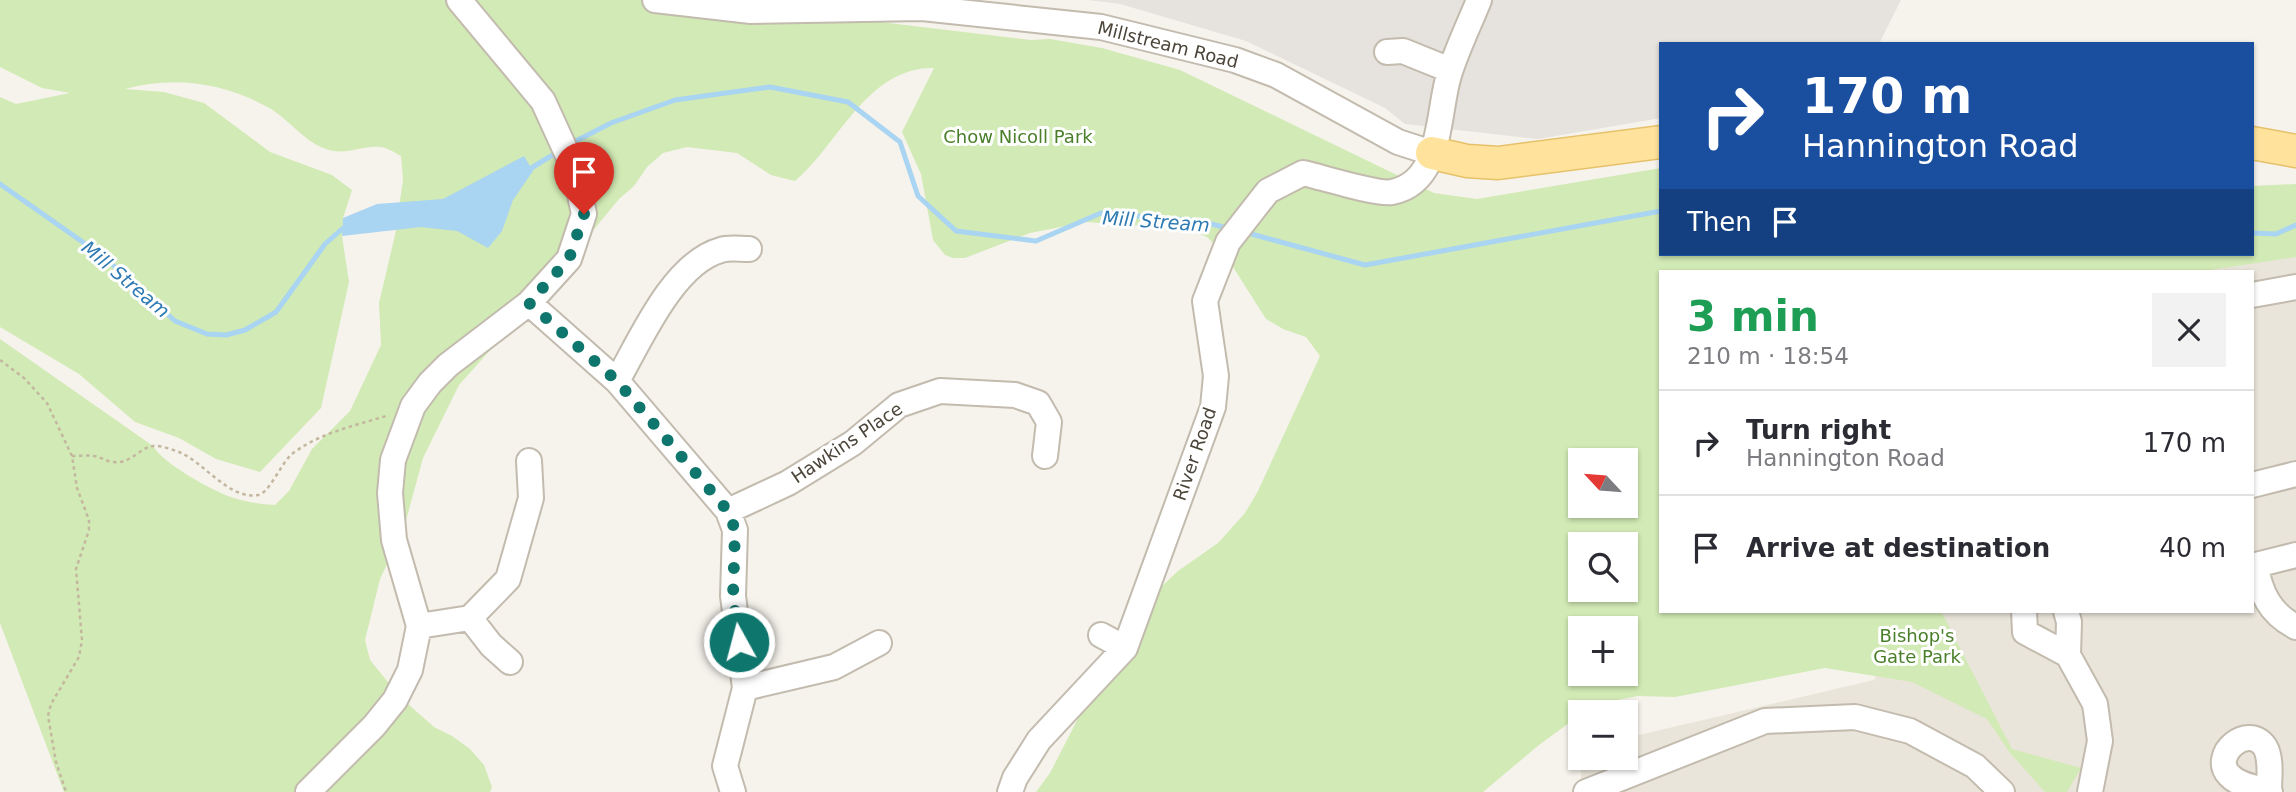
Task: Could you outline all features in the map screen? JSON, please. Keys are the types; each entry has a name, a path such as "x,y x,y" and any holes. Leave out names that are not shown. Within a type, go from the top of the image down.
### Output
{"main road":[{"name":"Millstream Road","path":"1432,153 1467,161 1498,163 1659,142"},
{"path":"2254,143 2296,151"}],"street":[{"path":"307,792 374,726 395,700 410,670 419,626 394,540 390,493 393,460 413,407 430,383 448,365 529,303 569,259 584,214 575,171 543,102 459,0"},
{"name":"Millstream Road","path":"655,0 751,11 922,8 1101,27 1235,60 1276,75 1398,142 1432,153"},
{"name":"River Road","path":"1010,792 1015,778 1039,740 1125,648 1213,408 1216,376 1205,301 1228,242 1268,191 1303,173 1389,193 1410,187 1423,171 1432,153 1450,70 1479,0"},
{"path":"1387,52 1403,51 1450,70"},
{"path":"617,381 668,293 698,261 723,249 749,249"},
{"path":"2254,295 2296,287"},
{"path":"529,303 617,381 728,511 735,530 733,596 745,688 725,766 733,792"},
{"name":"Hawkins Place","path":"728,511 789,483 853,443 899,405 940,391 1015,394 1038,403 1049,422 1045,456"},
{"path":"419,626 470,618 508,579 531,498 529,461"},
{"path":"2254,484 2296,474"},
{"path":"2296,555 2254,565 2262,593 2272,610 2296,626"},
{"path":"2024,613 2025,632 2068,654"},
{"path":"2067,613 2069,622 2068,654 2095,704 2100,741 2090,792"},
{"path":"470,618 491,645 510,662"},
{"path":"1101,635 1125,648"},
{"path":"745,688 834,667 879,643"},
{"path":"1619,788 1765,721 1856,717 1910,731 1975,766 2002,792"},
{"path":"1586,792 1619,788 1772,733 1852,730 1906,743 1965,776 1982,792"}],"path":[{"path":"0,360 24,378 41,396 72,456 77,488 89,520 89,530 76,569 82,640 79,657 51,704 48,716 56,762 66,792"},
{"path":"72,456 95,456 114,462 128,461 153,446 166,448 183,453 216,479 238,491 258,495 265,492 291,455 308,444 329,433 413,407"}],"shaded area":[{"path":"1088,0 1901,0 1880,42 1659,42 1659,118 1538,139 1405,124 1385,108 1246,41 1120,4"},
{"path":"2296,239 2296,792 1580,792 1581,770 1638,770 1638,735 1874,680 1904,613 2254,613 2254,270 2134,270 2254,256 2254,253"}],"green space":[{"path":"0,0 878,0 880,22 1031,40 1050,39 1102,48 1180,70 1434,193 1477,199 1659,168 1659,256 2254,256 2254,186 2296,184 2296,257 2210,270 1659,270 1659,613 1942,613 2012,749 2081,768 2067,792 2045,792 2010,753 1987,719 1912,682 1825,668 1675,697 1568,700 1568,724 1483,792 1036,792 1050,773 1105,666 1142,605 1178,571 1218,543 1245,513 1258,491 1320,356 1306,337 1283,329 1266,319 1226,256 1207,237 1188,229 1086,222 1030,233 965,258 945,255 933,240 921,174 902,132 934,68 911,71 890,80 872,94 795,181 771,175 737,153 687,147 663,153 647,167 634,186 619,199 544,290 459,385 423,458 404,528 380,579 365,640 370,660 400,697 434,727 470,749 484,765 492,787 490,792 64,792 0,623 0,339 153,446 166,460 189,476 231,497 275,505 289,491 312,449 350,411 381,345 379,303 395,235 403,180 401,156 389,149 381,147 339,151 323,148 271,109 236,93 181,82 125,89 164,92 204,103 270,152 332,175 352,190 343,218 342,236 349,282 321,408 260,472 216,459 179,438 135,422 79,374 0,327 0,97 16,104 70,93 42,88 0,67"}],"water":[{"path":"524,156 533,171 513,200 502,231 488,248 457,231 421,227 342,236 343,218 377,204 443,199"}],"waterway":[{"name":"Mill Stream","path":"570,144 611,123 675,100 770,87 848,102 900,142 918,196 956,231 1036,241 1101,213 1200,221 1231,229"},
{"name":"Mill Stream","path":"528,170 559,151"},
{"name":"Mill Stream","path":"0,184 104,257 175,321 207,334 226,335 245,330 276,312 325,244 342,229 349,228"},
{"name":"Mill Stream","path":"1244,232 1365,265 1659,211"},
{"name":"Mill Stream","path":"2254,233 2276,234 2296,225"}],"route":[{"path":"584,214 569,259 529,303 617,381 728,511 735,530 733,596 739,642"}],"park label":[{"name":"Chow Nicoll Park","path":"1018,137"},
{"name":"Bishop's Gate Park","path":"1917,646"}]}
